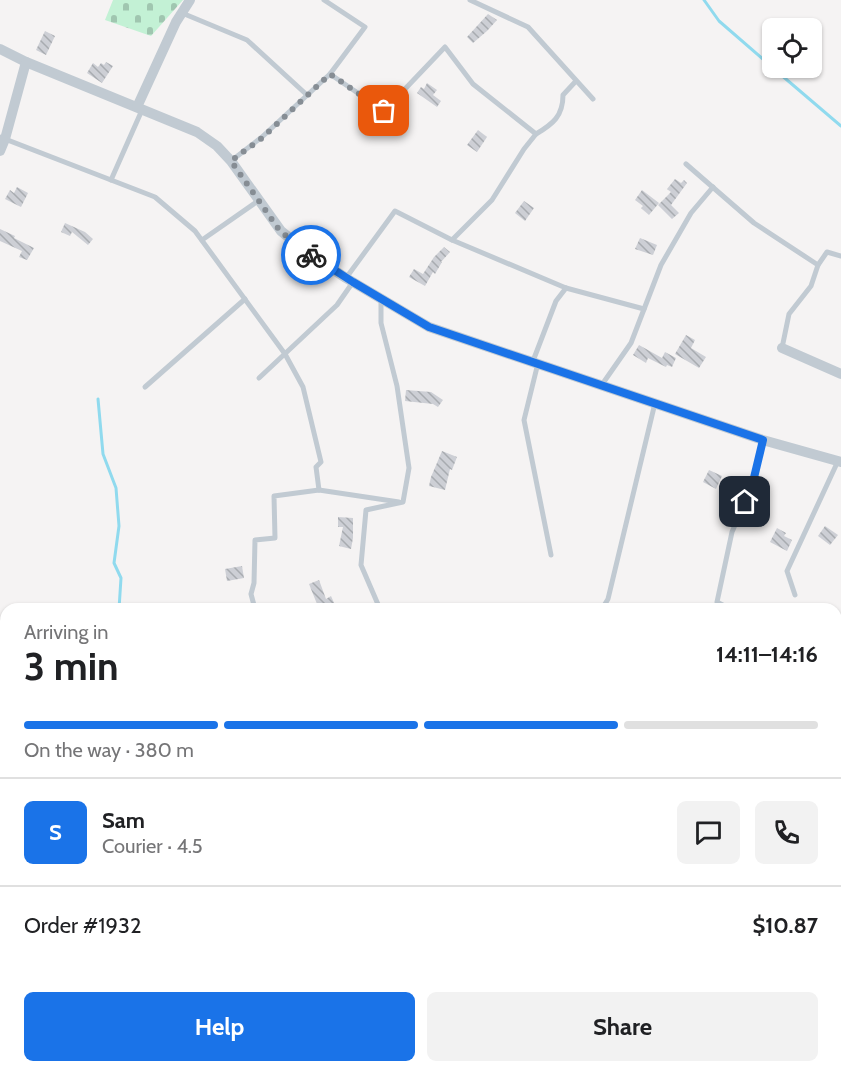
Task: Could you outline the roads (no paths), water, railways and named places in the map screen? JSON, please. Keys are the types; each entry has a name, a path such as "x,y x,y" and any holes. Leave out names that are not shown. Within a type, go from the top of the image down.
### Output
{"street":[{"path":"140,108 176,22 190,0"},
{"path":"0,49 26,62 197,132 217,146 231,161 280,231 349,280 429,327 763,440 840,462"},
{"path":"0,151 26,62"},
{"path":"782,348 841,374"}],"lane":[{"path":"231,161 262,138 330,74 365,27 324,0"},
{"path":"470,0 528,27 593,99"},
{"path":"182,13 247,40 307,95"},
{"path":"330,74 384,111 445,47 473,84 536,134"},
{"path":"452,240 492,200 536,134 551,125 563,107 563,95 576,81"},
{"path":"111,180 140,108"},
{"path":"2,138 155,197 195,231 285,354 303,387 321,462 316,467 319,490"},
{"path":"686,164 754,223 818,266"},
{"path":"601,386 631,343 661,266 691,213 712,187"},
{"path":"202,240 258,201"},
{"path":"259,378 337,305 349,280 395,211 452,240 566,288 644,309"},
{"path":"782,348 789,314 811,286 818,266 827,252 841,256"},
{"path":"551,555 524,420 536,362 556,301 566,288"},
{"path":"145,387 245,299"},
{"path":"381,299 381,323 396,386 409,468 403,502"},
{"path":"606,603 655,403"},
{"path":"719,603 717,602 732,532 752,486 763,440"},
{"path":"795,595 788,572 840,462"},
{"path":"253,603 251,594 254,583 255,540 275,538 274,496 319,490 403,502"},
{"path":"377,603 361,565 366,510 403,502"}],"waterway":[{"path":"704,0 719,21 762,58"},
{"path":"785,78 841,126"},
{"path":"98,399 103,454 116,488 119,526 114,563 121,578 119,603"}]}
